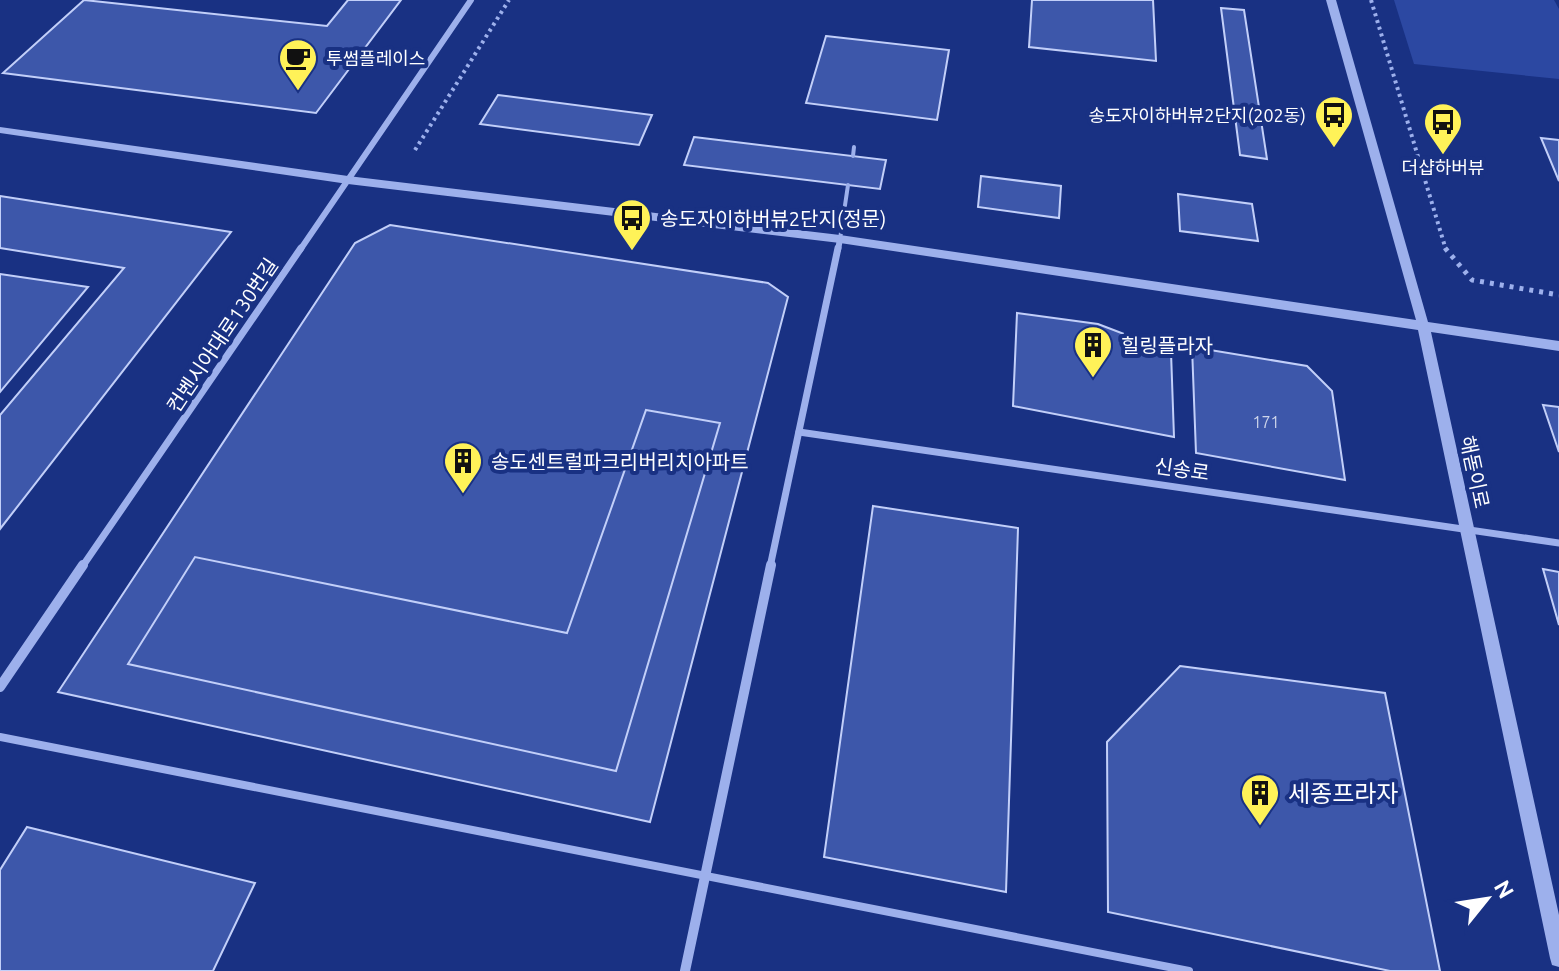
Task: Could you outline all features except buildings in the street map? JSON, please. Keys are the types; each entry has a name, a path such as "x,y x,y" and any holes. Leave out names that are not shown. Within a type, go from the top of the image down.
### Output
{"street":[{"name":"컨벤시아대로130번길","path":"0,687 471,0"},
{"name":"해돋이로","path":"1331,0 1424,328 1559,958"},
{"path":"0,130 348,180 840,239 1559,346"},
{"path":"685,971 840,239"},
{"name":"신송로","path":"799,432 1559,543"},
{"path":"0,737 1189,971"}],"lane":[{"path":"853,156 854,147"},
{"path":"840,239 848,185"}],"path":[{"path":"415,150 509,0"},
{"path":"1371,0 1445,249 1472,280 1559,295"}],"shaded area":[{"path":"1394,0 1554,0 1559,9 1559,79 1414,64"}],"place":[{"name":"투썸플레이스","path":"298,92"},
{"name":"송도자이하버뷰2단지(202동)","path":"1334,149"},
{"name":"더샵하버뷰","path":"1443,156"},
{"name":"송도자이하버뷰2단지(정문)","path":"632,252"},
{"name":"힐링플라자","path":"1093,379"},
{"name":"송도센트럴파크리버리치아파트","path":"463,495"},
{"name":"세종프라자","path":"1260,827"}]}
